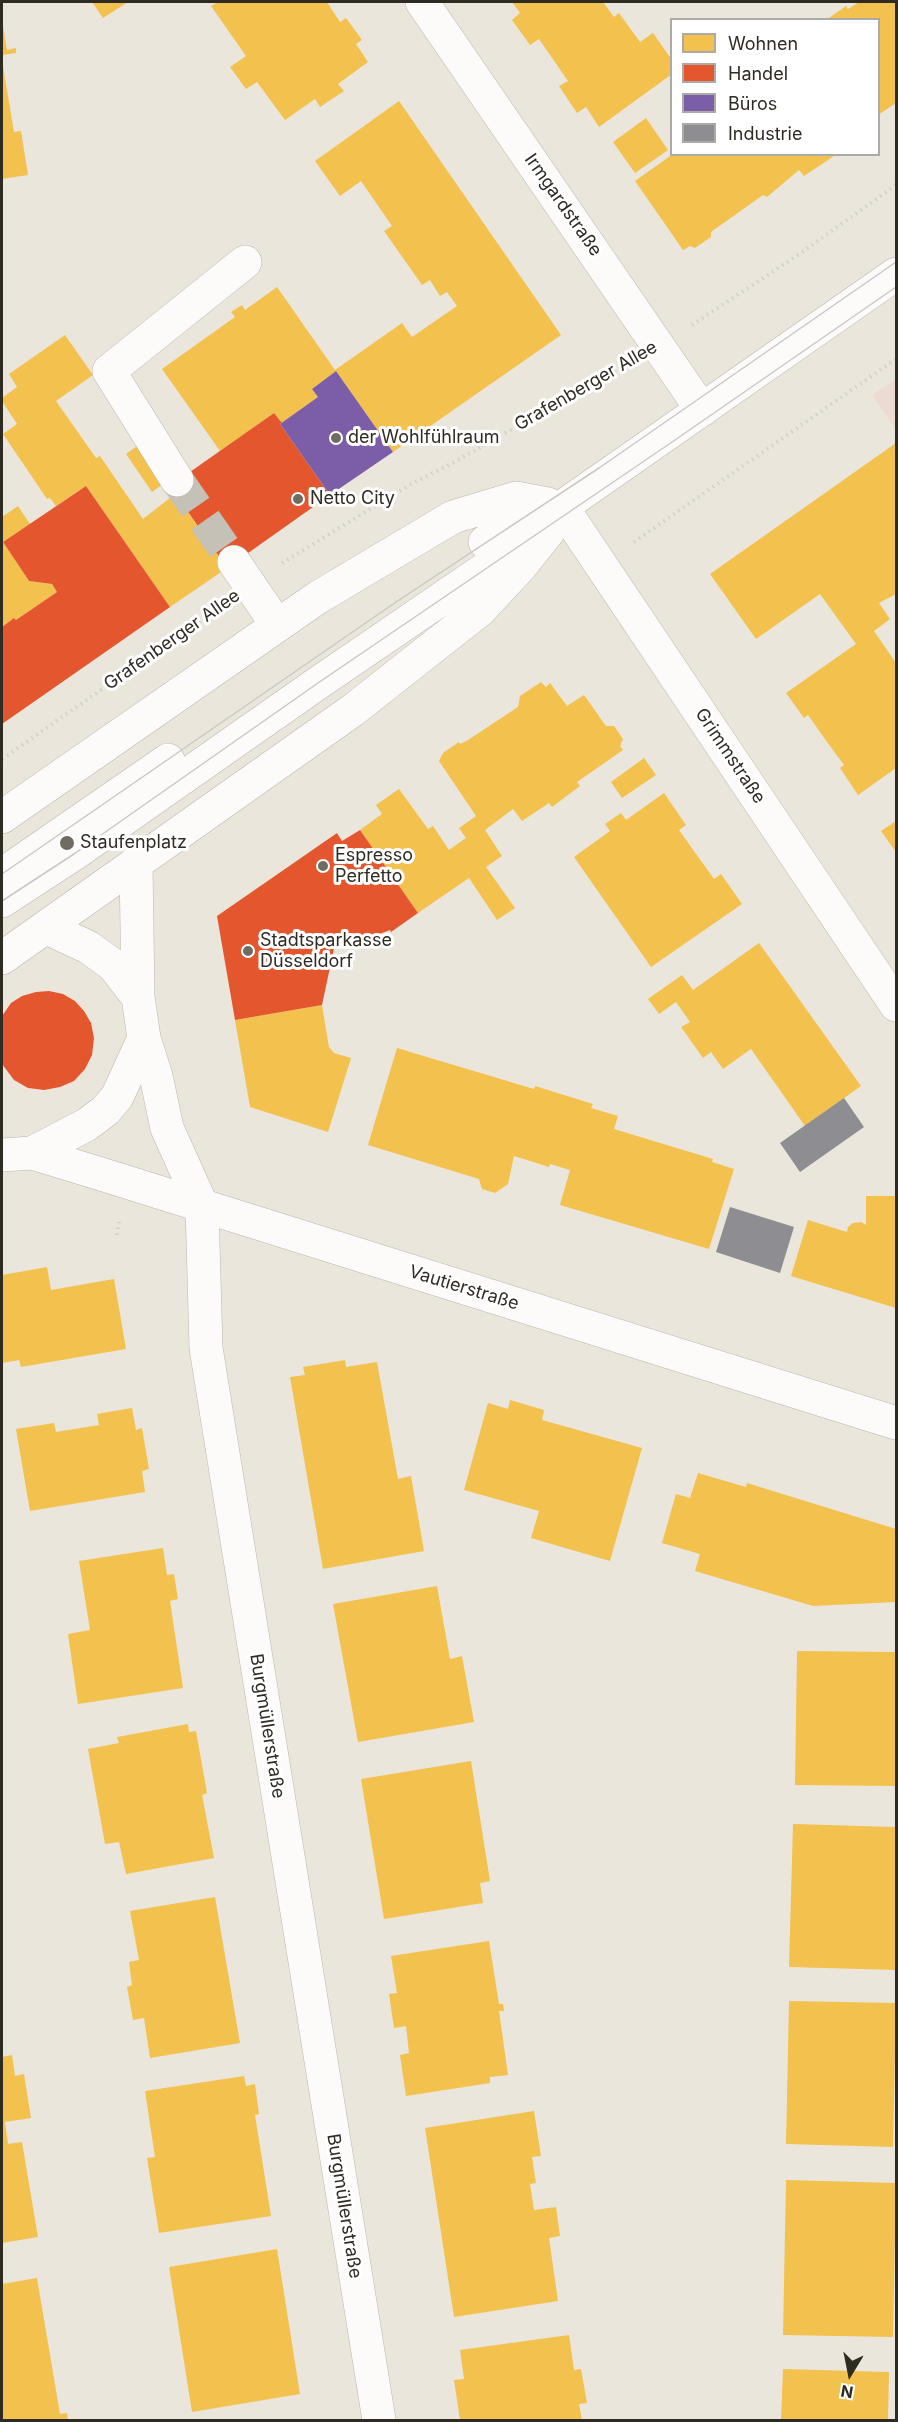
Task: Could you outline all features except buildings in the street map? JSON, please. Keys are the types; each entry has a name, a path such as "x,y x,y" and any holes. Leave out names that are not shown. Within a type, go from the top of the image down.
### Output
{"street":[{"name":"Irmgardstraße","path":"422,2 702,410"},
{"path":"177,480 110,371 245,262"},
{"path":"2,901 74,854 318,682 532,537 562,507 897,274"},
{"path":"2,817 317,598 453,517 516,498 562,507"},
{"path":"2,958 353,710 480,610 521,566 548,532 562,507"},
{"path":"2,874 520,519 562,507"},
{"name":"Grimmstraße","path":"562,507 897,1005"},
{"path":"242,574 277,625"},
{"name":"Burgmüllerstraße","path":"136,862 138,996 144,1038 156,1076 167,1128 202,1206 206,1348 379,2421"},
{"path":"47,928 88,947 113,965 138,996"},
{"path":"17,1154 86,1125 105,1111 117,1097 144,1038"},
{"name":"Vautierstraße","path":"2,1129 17,1154 202,1206 897,1423"}],"path":[{"name":"Grafenberger Allee","path":"2,759 242,574 296,553 413,483 658,345 729,302 897,185"},
{"path":"601,565 897,359"},
{"path":"117,1235 120,1218"}],"shaded area":[{"path":"896,379 896,430 872,395"}],"tunnel":[{"path":"177,480 234,562"}],"tram line":[{"path":"2,874 396,602 599,468 896,262"},
{"path":"2,901 74,854 318,683 896,287"}],"place":[{"name":"der Wohlfühlraum","path":"336,438"},
{"name":"Netto City","path":"298,499"},
{"name":"Staufenplatz","path":"67,843"},
{"name":"Espresso Perfetto","path":"323,866"},
{"name":"Stadtsparkasse Düsseldorf","path":"248,951"}]}
